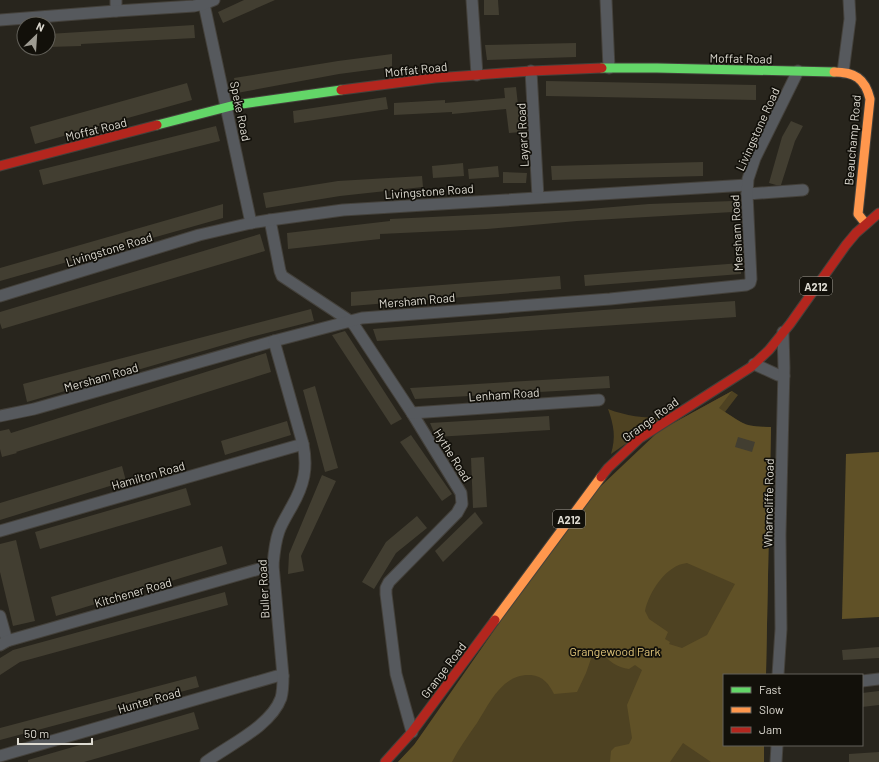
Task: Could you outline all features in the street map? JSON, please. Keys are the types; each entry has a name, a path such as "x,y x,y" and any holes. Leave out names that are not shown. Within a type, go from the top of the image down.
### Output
{"street":[{"path":"472,0 477,75"},
{"path":"606,0 608,68"},
{"path":"843,72 850,19 849,0"},
{"path":"0,20 116,5 209,2"},
{"name":"Speke Road","path":"209,2 226,108 250,223"},
{"name":"Moffat Road","path":"0,166 235,105 428,79 531,71 608,68 843,72"},
{"name":"Layard Road","path":"531,71 538,197"},
{"name":"Livingstone Road","path":"0,296 199,235 270,220 343,210 538,197 747,189 755,158 798,71"},
{"name":"Beauchamp Road","path":"843,72 852,74 862,80 868,89 870,98 858,214 866,224"},
{"path":"747,189 803,190"},
{"name":"Mersham Road","path":"0,416 34,409 274,341 362,318 610,299 746,285 750,283 751,279 747,189"},
{"name":"Grange Road","path":"384,762 412,732 608,468 640,438 754,364 769,350 846,245 879,213"},
{"name":"Hythe Road","path":"270,220 282,276 350,321 358,329 412,413 461,494 462,504 457,513 394,577 386,588 396,674 412,732"},
{"name":"Wharncliffe Road","path":"778,674 781,629 780,535 784,376 783,332"},
{"name":"Buller Road","path":"206,762 247,734 271,714 277,707 281,698 283,676 273,565 279,530 304,480 306,456 274,341"},
{"path":"754,364 778,375 784,376"},
{"name":"Lenham Road","path":"412,413 599,400"},
{"name":"Hamilton Road","path":"0,531 303,444"},
{"name":"Kitchener Road","path":"4,643 273,565"},
{"path":"0,616 4,643"},
{"name":"Hunter Road","path":"0,756 277,676 283,676"},
{"path":"863,680 879,679"},
{"path":"776,762 777,746"}],"green space":[{"name":"Grangewood Park","path":"732,391 738,395 725,412 747,426 771,427 766,674 723,674 723,746 764,746 764,762 398,762 414,745 659,431"},
{"name":"Grangewood Park","path":"732,391 719,408 748,425 771,427 766,674 723,674 723,746 764,746 764,762 711,762 683,743 670,762 610,762 611,751 615,747 629,744 632,738 627,705 642,670 635,665 629,669 621,667 609,660 601,650 594,650 586,673 577,692 554,694 545,681 539,677 531,675 513,679 498,690 492,698 452,762 398,762 414,745 583,503 659,431","holes":["687,563 735,584 707,635 682,648 669,644 670,642 665,639 668,632 649,619 645,611 650,596 660,581 666,574 679,565"]},
{"path":"608,409 635,416 663,418 611,454 614,432"},
{"path":"879,452 879,617 842,619 846,454"}],"building":[{"path":"244,0 275,0 223,23 218,12"},
{"path":"484,0 498,0 499,15 484,15"},
{"path":"194,25 195,38 56,47 56,34"},
{"path":"576,43 576,57 487,60 485,45"},
{"path":"392,54 392,67 339,74 237,93 234,78"},
{"path":"546,81 756,85 756,100 546,96"},
{"path":"187,83 192,100 35,144 30,127"},
{"path":"516,87 521,132 509,133 506,109 452,114 452,112 394,115 394,103 445,100 445,103 505,98 504,88"},
{"path":"386,97 388,109 294,123 293,111"},
{"path":"791,121 803,126 795,141 781,185 769,183 782,137"},
{"path":"216,126 220,141 43,185 39,170"},
{"path":"703,162 703,176 552,180 551,166"},
{"path":"463,163 464,176 433,178 432,166"},
{"path":"498,166 499,177 469,179 468,169"},
{"path":"503,172 527,173 526,183 503,183"},
{"path":"422,176 423,187 340,196 266,208 263,193 338,181"},
{"path":"733,201 733,212 577,221 487,229 380,234 380,239 288,249 287,233 390,221 390,219 577,210 649,204"},
{"path":"223,204 223,218 0,281 0,268"},
{"path":"260,234 265,251 2,329 0,323 0,312"},
{"path":"741,263 741,274 585,286 584,275"},
{"path":"560,276 561,289 351,306 351,292"},
{"path":"735,301 736,317 377,341 373,329 603,310"},
{"path":"311,309 314,321 251,337 27,402 23,384"},
{"path":"345,331 402,419 391,425 332,335"},
{"path":"266,353 271,372 2,457 0,449 0,431 9,429 11,433"},
{"path":"609,376 610,388 415,399 410,388"},
{"path":"315,386 338,468 325,472 303,390"},
{"path":"549,416 550,430 436,437 430,423"},
{"path":"287,421 291,435 225,455 221,441"},
{"path":"411,435 452,494 442,501 400,442"},
{"path":"738,437 755,442 752,452 735,447"},
{"path":"484,457 487,507 473,508 471,458"},
{"path":"122,466 126,481 0,520 0,503"},
{"path":"322,475 336,481 301,556 304,571 288,574 289,554"},
{"path":"186,488 191,505 40,549 35,532"},
{"path":"475,512 483,523 443,562 435,551"},
{"path":"417,516 427,528 396,553 374,589 362,582 386,542"},
{"path":"16,540 35,621 13,626 0,572 0,544"},
{"path":"222,546 227,564 56,616 51,597"},
{"path":"225,592 228,605 20,662 0,675 0,658 13,650"},
{"path":"879,647 879,658 843,660 842,650"},
{"path":"196,676 199,687 0,740 0,728"},
{"path":"879,691 879,705 863,707 863,693"},
{"path":"194,712 199,729 84,762 28,762 28,760"},
{"path":"879,752 879,762 849,762 849,754"}],"traffic: fast":[{"path":"602,68 834,72"},
{"path":"157,125 235,105 341,90"}],"traffic: slow":[{"path":"834,72 847,73 858,78 865,86 870,99 858,214 866,224"},
{"path":"495,620 601,477"}],"traffic: jam":[{"path":"341,90 435,78 531,71 602,68"},
{"path":"0,166 157,125"},
{"path":"601,477 608,468 640,438 751,367 769,350 790,324 846,245 856,233 879,213"},
{"path":"385,762 412,732 495,620"}]}
